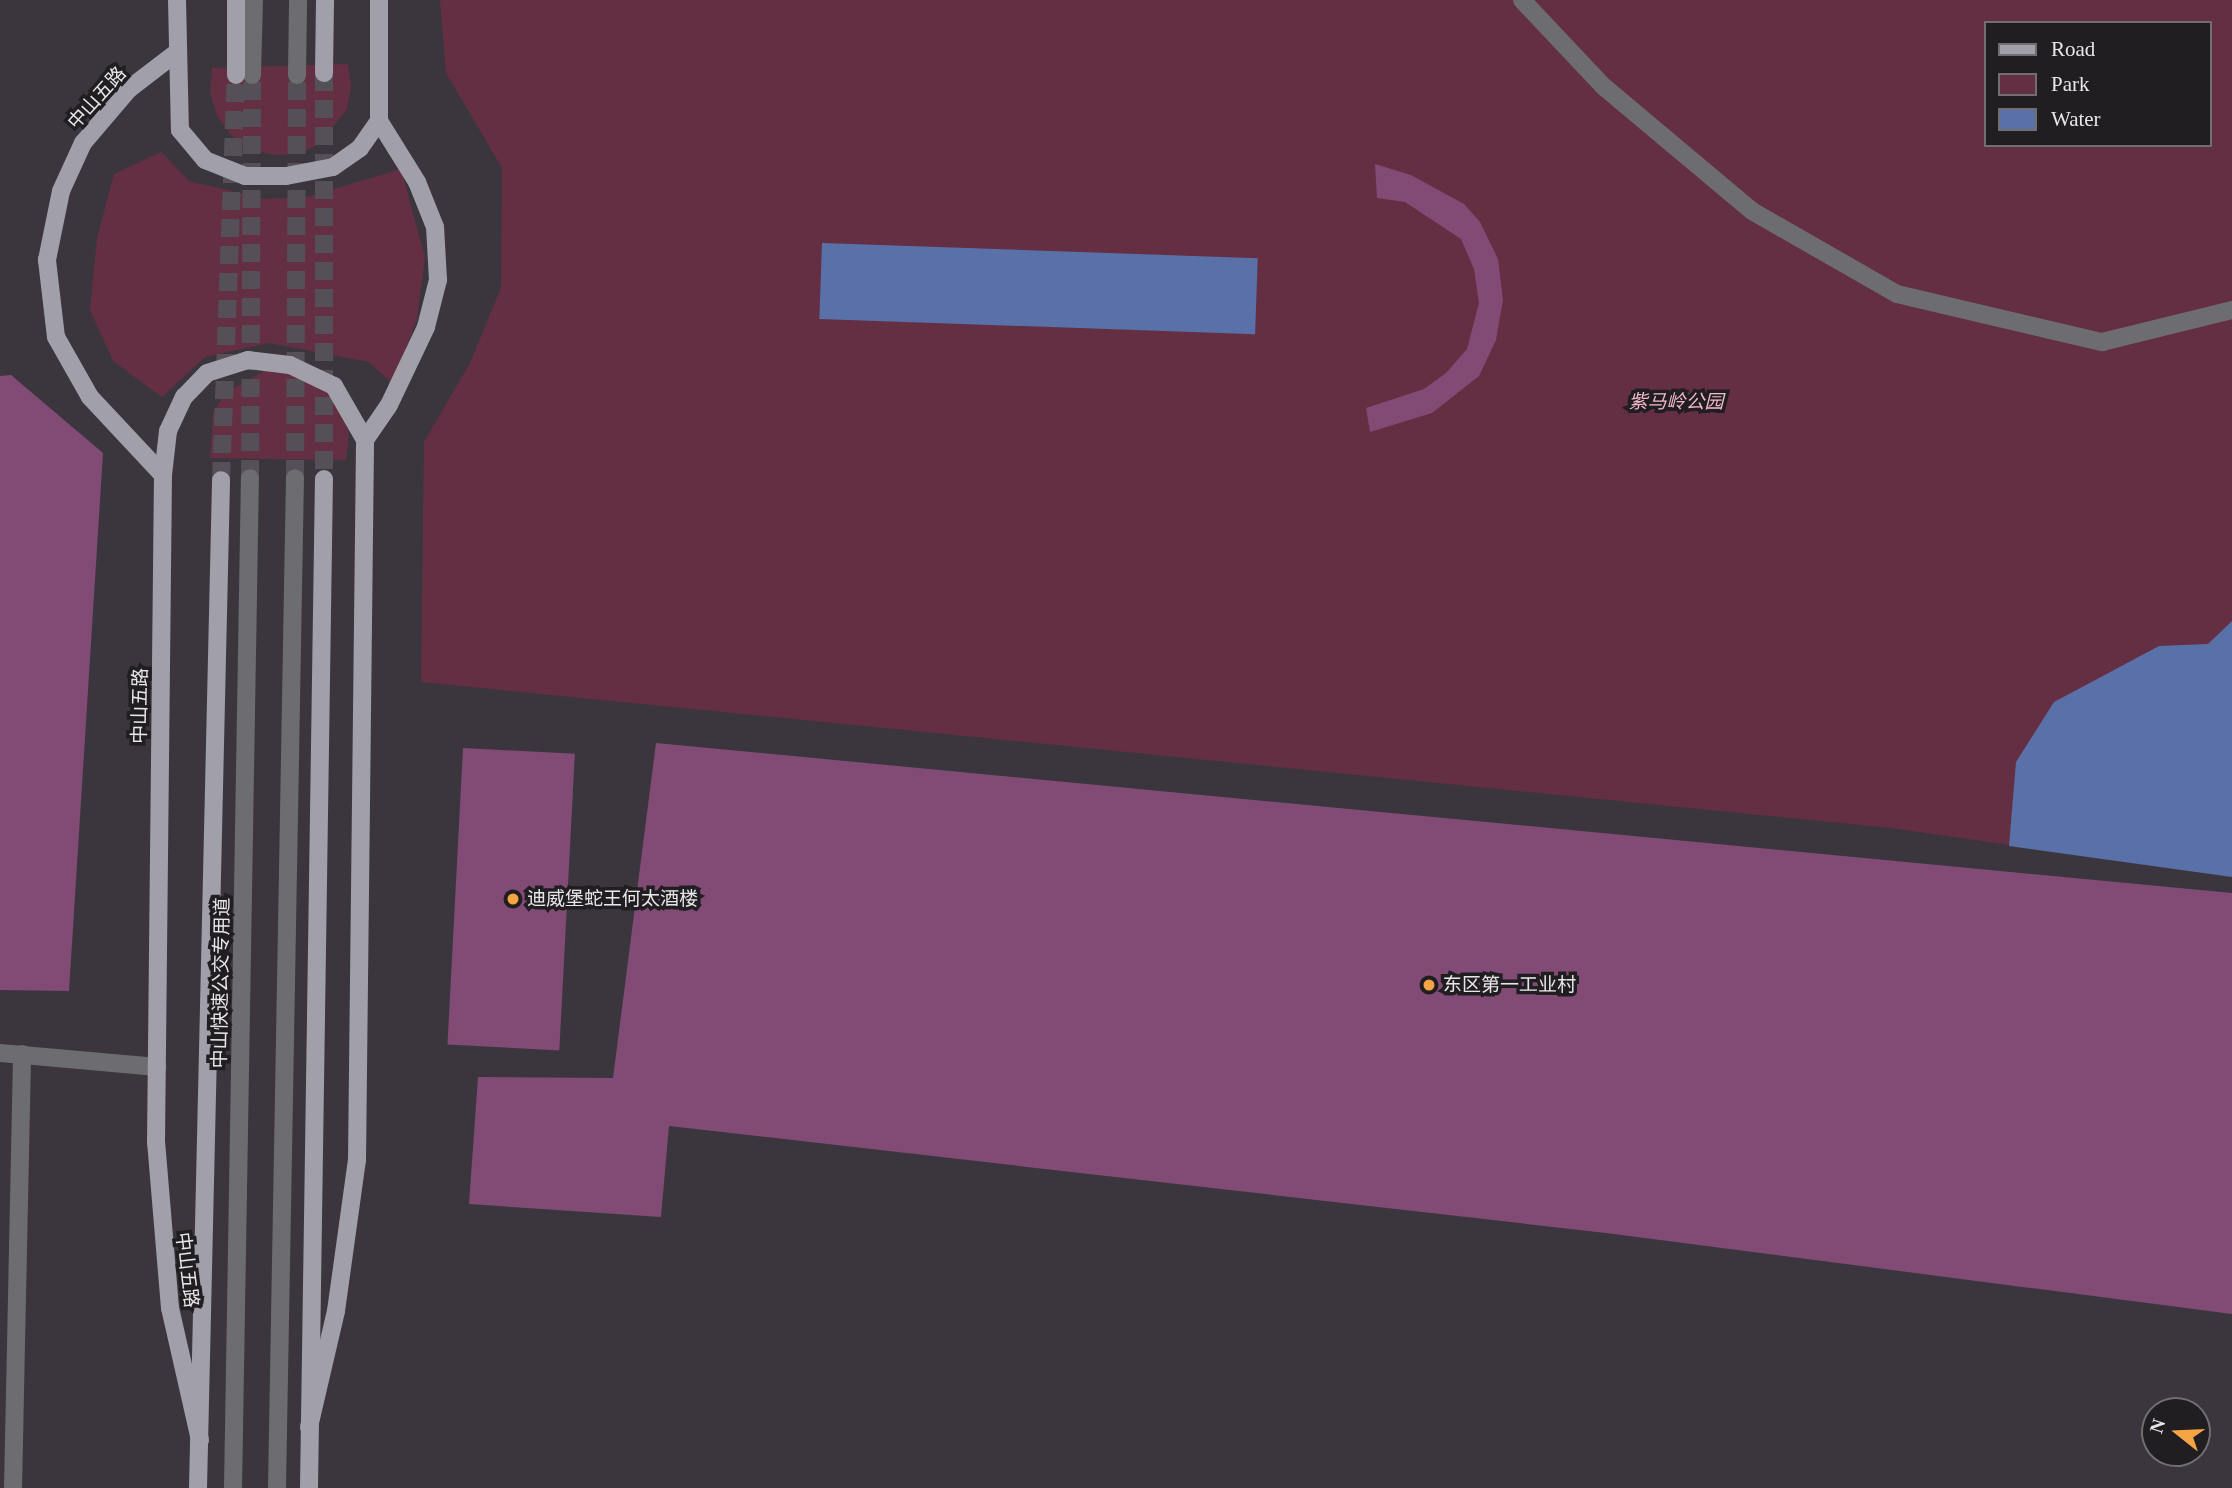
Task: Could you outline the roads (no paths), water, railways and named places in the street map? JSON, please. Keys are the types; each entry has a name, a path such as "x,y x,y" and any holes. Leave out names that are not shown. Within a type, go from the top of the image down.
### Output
{"main road":[{"path":"177,0 176,53 180,130 205,160 244,176 286,176 333,167 360,148 379,121"},
{"path":"236,0 244,75"},
{"path":"324,73 325,0"},
{"path":"365,440 395,393 426,327 438,280 435,227 417,182 379,121 379,0"},
{"name":"中山五路","path":"176,53 129,89 83,143 61,191 47,260 56,337 90,397 163,475 157,1067 160,1228 180,1366 200,1440"},
{"path":"163,475 168,431 184,397 207,373 248,360 290,365 334,386 365,440 356,1160 336,1311 309,1427"},
{"path":"309,1488 324,479"},
{"name":"中山五路","path":"198,1488 221,480"}],"street":[{"path":"244,75 254,0"},
{"path":"297,75 298,0"},
{"path":"1522,0 1603,86 1752,211 1896,294 2102,342 2232,310"},
{"name":"中山快速公交专用道","path":"233,1488 250,478"},
{"path":"277,1488 295,478"},
{"path":"0,1053 157,1067"},
{"path":"13,1488 22,1054"}],"water":[{"path":"822,243 1258,258 1255,334 819,319"},
{"path":"2232,621 2232,877 2009,846 2016,762 2054,702 2159,646 2208,644"}],"tunnel":[{"path":"324,73 324,479"},
{"path":"221,480 236,75"},
{"path":"250,478 252,75"},
{"path":"295,478 297,75"}],"place":[{"name":"迪威堡蛇王何太酒楼","path":"513,899"},
{"name":"东区第一工业村","path":"1429,985"}],"park label":[{"name":"紫马岭公园","path":"1676,402"}]}
